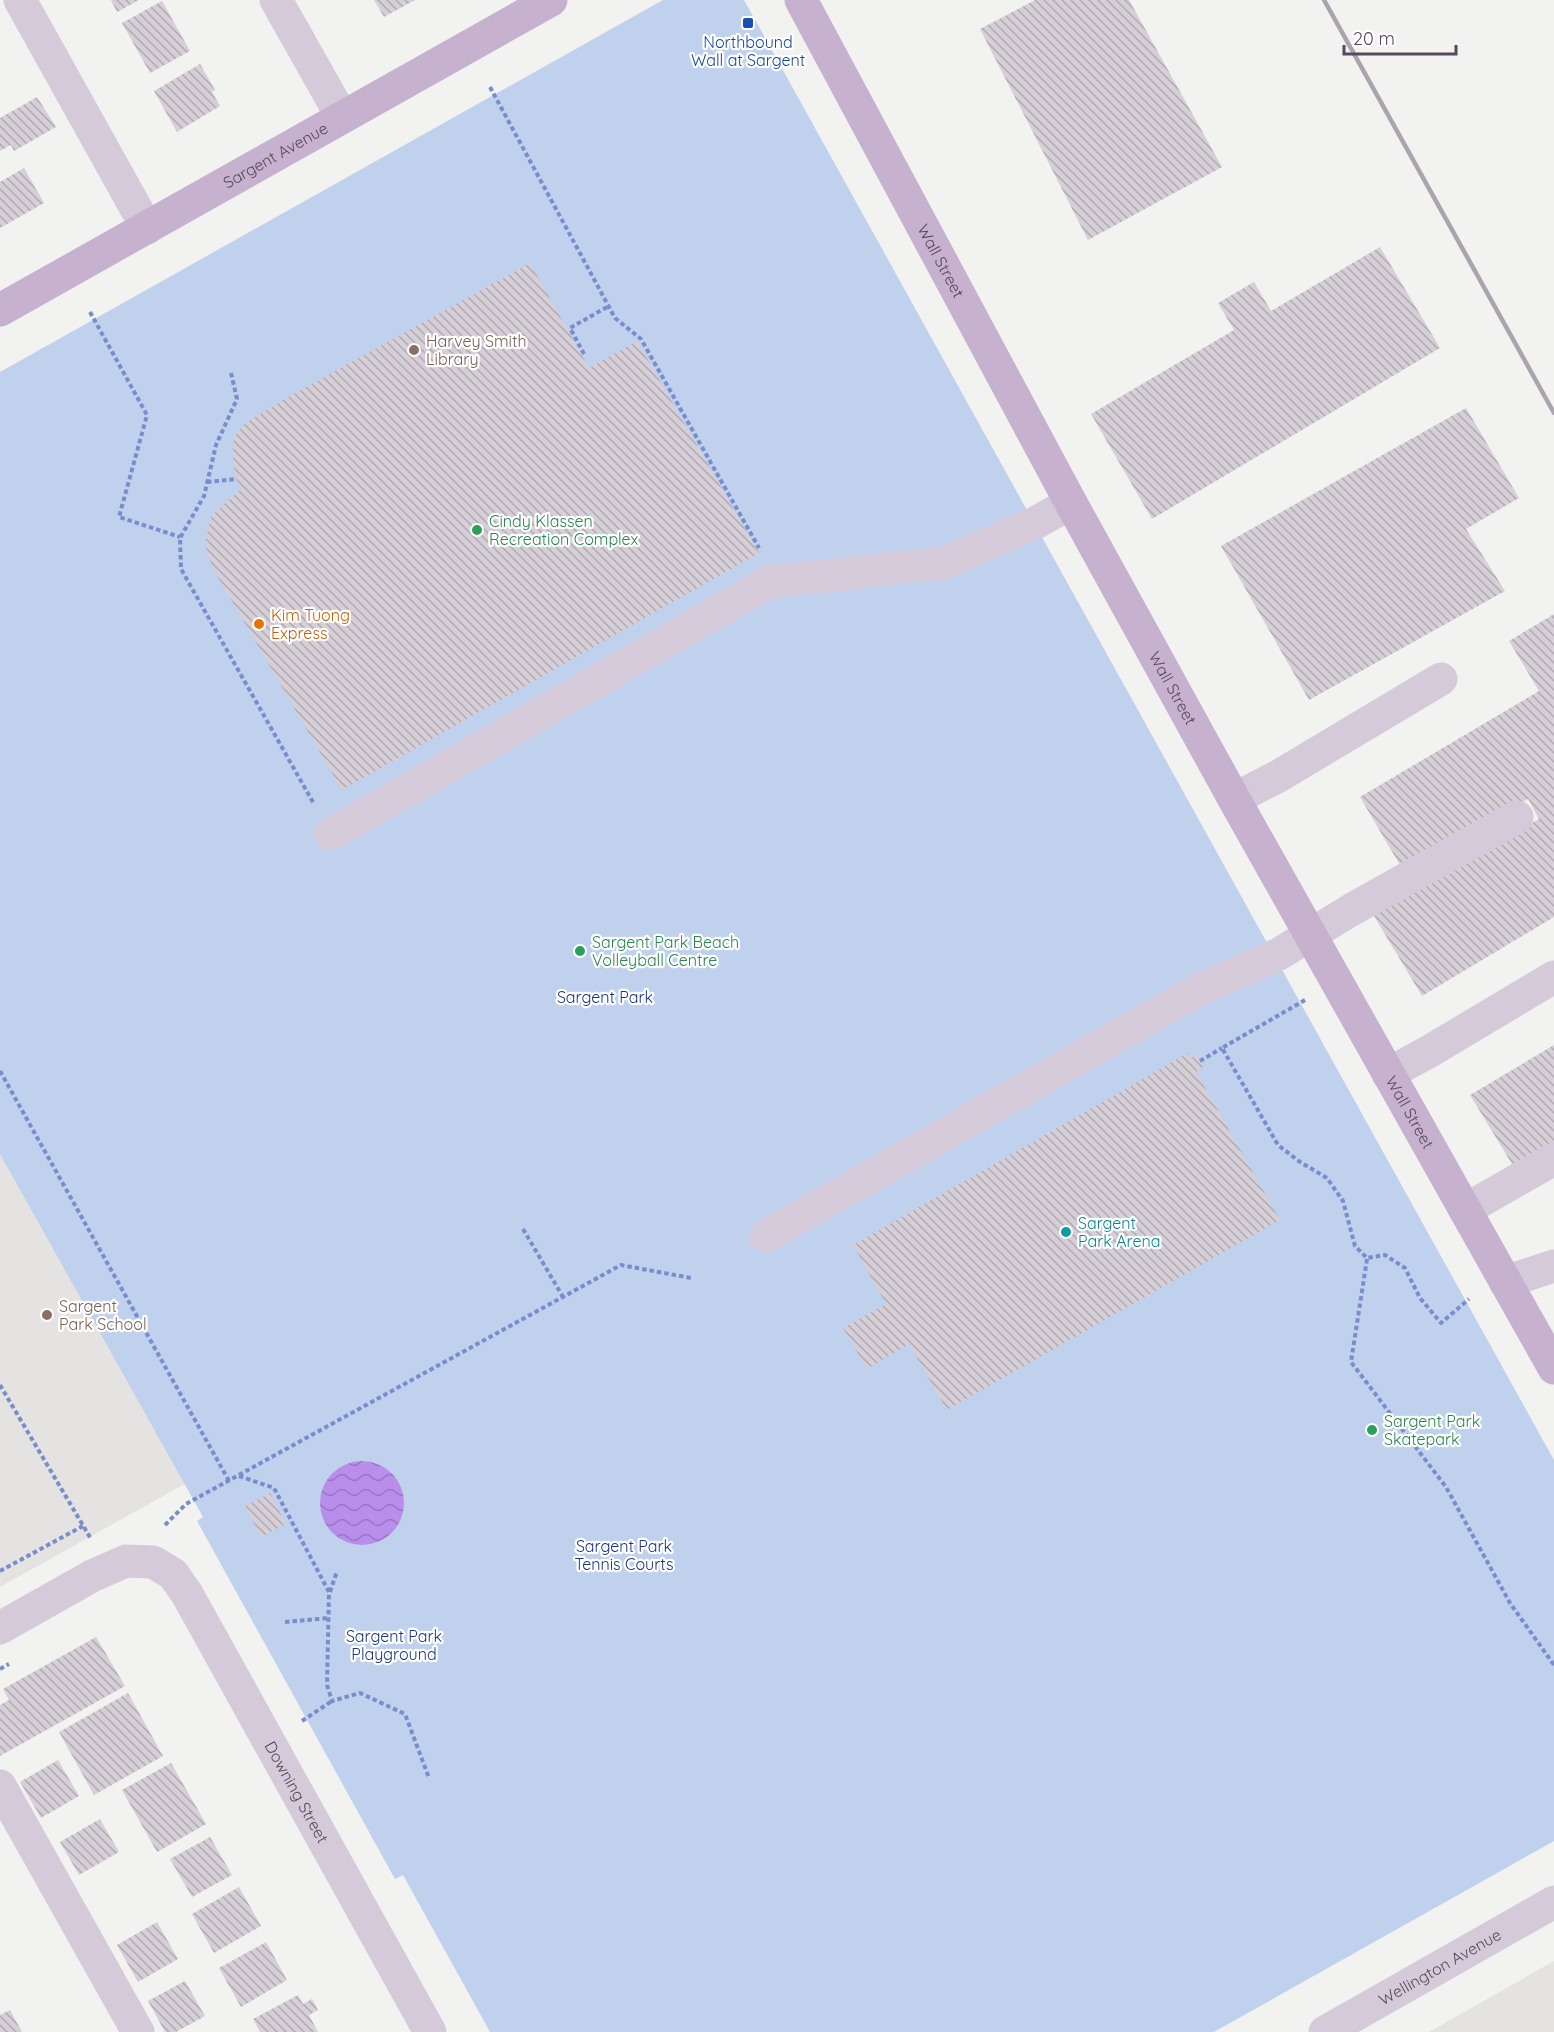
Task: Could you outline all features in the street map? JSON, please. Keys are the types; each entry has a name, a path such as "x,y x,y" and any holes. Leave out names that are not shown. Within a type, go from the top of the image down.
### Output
{"main road":[{"name":"Wall Street","path":"801,0 1071,503 1310,936 1554,1368"},
{"name":"Sargent Avenue","path":"0,310 542,2"}],"street":[{"path":"20,0 147,228"},
{"path":"276,0 342,117"},
{"path":"331,834 769,582 944,563 1037,522 1071,503"},
{"path":"1234,799 1277,777 1441,679"},
{"path":"766,1236 1197,990 1279,954 1351,910 1517,817"},
{"path":"1388,1074 1554,977"},
{"path":"1464,1210 1554,1159"},
{"path":"1505,1282 1554,1266"},
{"name":"Downing Street","path":"0,1628 92,1576 126,1561 153,1562 173,1574 187,1594 430,2032"},
{"path":"0,1786 138,2032"},
{"name":"Wellington Avenue","path":"1325,2032 1554,1902"}],"path":[{"path":"490,87 615,318 641,339 778,581"},
{"path":"584,354 570,328 609,306"},
{"path":"90,312 147,415 119,517 180,538"},
{"path":"231,373 237,399 216,445 204,496 180,538 181,569 331,834"},
{"path":"207,482 236,479"},
{"path":"1200,1061 1305,1000"},
{"path":"1222,1048 1278,1145 1300,1162 1327,1178 1342,1201 1355,1246 1367,1258"},
{"path":"0,1071 229,1481"},
{"path":"524,1228 563,1297"},
{"path":"1367,1258 1386,1255 1405,1268 1420,1298 1442,1323 1469,1299"},
{"path":"1367,1258 1351,1362 1446,1487 1510,1603 1554,1665"},
{"path":"165,1525 186,1504 621,1265 691,1278"},
{"path":"0,1385 83,1526 0,1571"},
{"path":"238,1476 274,1488 329,1592"},
{"path":"332,1701 327,1685 329,1592 336,1571"},
{"path":"285,1622 329,1618"},
{"path":"302,1721 332,1701 360,1693 405,1714 429,1778"}],"shaded area":[{"name":"Sargent Park School","path":"0,1149 190,1481 0,1587"},
{"path":"1554,1961 1554,2032 1429,2032"}],"green space":[{"name":"Sargent Park","path":"663,0 744,0 1554,1460 1554,1841 1214,2032 490,2032 403,1875 395,1879 197,1521 203,1517 0,1154 0,372"}],"water":[{"path":"354,1461 370,1461 386,1468 397,1479 404,1495 401,1519 392,1533 370,1545 354,1545 338,1538 327,1527 320,1511 320,1495 327,1479 338,1468"}],"building":[{"path":"111,0 139,0 117,12"},
{"path":"374,0 415,0 384,17"},
{"path":"1035,0 1129,0 1222,167 1088,240 980,29"},
{"path":"162,1 190,51 150,73 122,23"},
{"path":"200,64 215,90 212,92 220,106 177,132 154,91"},
{"path":"37,97 56,127 14,151 11,145 0,151 0,118"},
{"path":"24,168 44,203 0,228 0,182"},
{"path":"1380,247 1440,348 1152,519 1091,414 1234,330 1218,303 1254,282 1271,311"},
{"name":"Cindy Klassen Recreation Complex","path":"530,263 589,368 637,341 759,553 342,790 212,567 205,544 211,516 241,489 236,479 234,466 234,438 244,424 283,400"},
{"path":"1466,408 1519,498 1466,529 1505,591 1309,700 1221,546"},
{"path":"1554,614 1554,917 1422,996 1374,916 1539,819 1528,799 1404,872 1360,797 1539,691 1509,641"},
{"path":"1554,1045 1554,1146 1515,1169 1470,1095"},
{"name":"Sargent Park Arena","path":"1188,1053 1191,1058 1197,1055 1203,1067 1196,1072 1280,1220 947,1410 909,1344 867,1369 843,1328 886,1304 853,1245"},
{"path":"270,1493 286,1524 261,1537 245,1506"},
{"path":"96,1637 125,1686 0,1756 0,1705 9,1700 3,1689"},
{"path":"128,1693 163,1756 94,1795 59,1732"},
{"path":"58,1760 79,1796 41,1818 20,1782"},
{"path":"171,1763 206,1824 157,1852 122,1790"},
{"path":"100,1819 119,1852 79,1875 60,1842"},
{"path":"210,1837 232,1875 192,1897 170,1859"},
{"path":"239,1887 261,1926 214,1953 192,1914"},
{"path":"157,1922 178,1959 138,1982 117,1945"},
{"path":"266,1942 287,1980 241,2007 219,1968"},
{"path":"185,1981 205,2016 176,2032 165,2032 148,2001"},
{"path":"298,1995 303,2004 312,1999 318,2010 309,2015 318,2032 260,2032 253,2019"},
{"path":"10,2010 22,2032 0,2032 0,2015"}],"railway":[{"path":"1324,0 1554,413"}],"place":[{"name":"Northbound Wall at Sargent","path":"748,23"},
{"name":"Harvey Smith Library","path":"414,350"},
{"name":"Cindy Klassen Recreation Complex","path":"477,530"},
{"name":"Kim Tuong Express","path":"259,624"},
{"name":"Sargent Park Beach Volleyball Centre","path":"580,951"},
{"name":"Sargent Park Arena","path":"1066,1232"},
{"name":"Sargent Park School","path":"47,1315"},
{"name":"Sargent Park Skatepark","path":"1372,1430"}],"park label":[{"name":"Sargent Park Tennis Courts","path":"624,1555"},
{"name":"Sargent Park Playground","path":"394,1645"}]}
